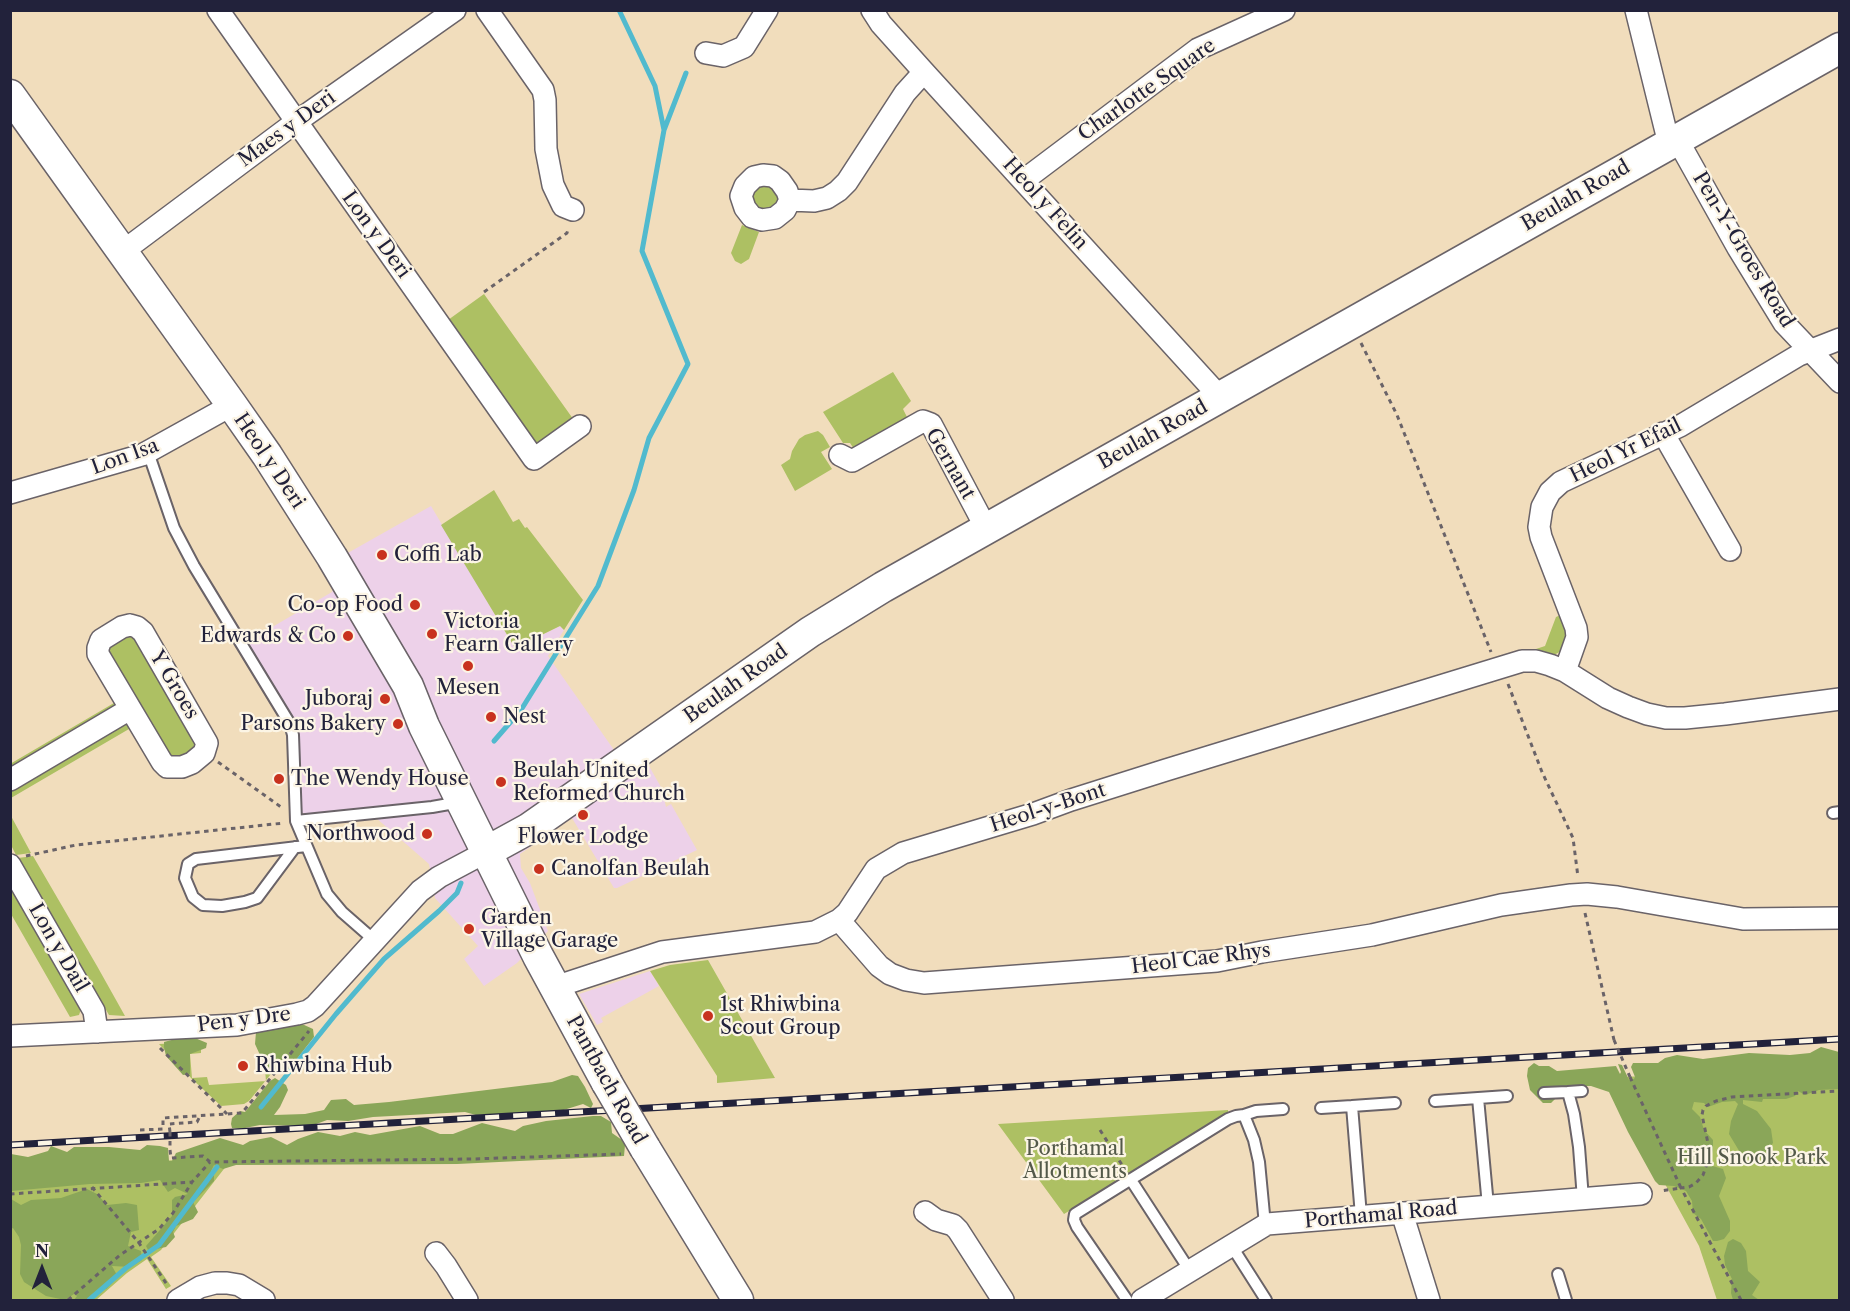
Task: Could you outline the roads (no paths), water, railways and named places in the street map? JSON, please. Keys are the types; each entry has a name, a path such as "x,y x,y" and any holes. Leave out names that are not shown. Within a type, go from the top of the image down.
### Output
{"street":[{"name":"Lon y Deri","path":"218,10 534,459 580,426"},
{"path":"487,10 543,90 546,149 553,184 562,206 573,210"},
{"path":"706,53 723,56 744,47 767,10"},
{"name":"Heol y Felin","path":"872,10 881,24 924,72 1220,397"},
{"name":"Pen-Y-Groes Road","path":"1636,10 1673,141 1784,323 1839,382"},
{"name":"Maes y Deri","path":"122,252 296,122 452,11"},
{"name":"Charlotte Square","path":"1024,180 1198,49 1278,11"},
{"name":"Beulah Road","path":"486,852 528,829 844,610 1839,48"},
{"path":"790,200 814,201 827,198 838,191 853,173 905,93 924,72"},
{"name":"Heol y Deri","path":"10,95 232,405 321,539 408,686 424,726 486,852"},
{"name":"Heol Yr Efail","path":"1565,671 1576,643 1576,628 1539,527 1542,507 1550,492 1561,482 1688,422 1809,350 1839,339"},
{"name":"Lon Isa","path":"10,493 148,452 232,405"},
{"name":"Gernant","path":"840,455 852,461 923,422 931,423 986,528"},
{"path":"1663,433 1730,550"},
{"name":"Y Groes","path":"130,625 143,632 205,737 207,748 192,763 182,767 167,767 130,709 102,662 98,648 101,640 107,635 130,625"},
{"name":"Heol-y-Bont","path":"555,987 662,952 815,932 839,921 847,913 876,869 903,853 1522,661 1536,661 1565,671 1601,694 1628,707 1666,718 1737,713 1839,699"},
{"path":"10,780 130,709"},
{"name":"Pen y Dre","path":"10,1036 237,1024 297,1014 315,1005 430,882 486,852"},
{"name":"Pantbach Road","path":"486,852 537,956 607,1083 636,1151 738,1300"},
{"name":"Lon y Dail","path":"14,861 94,1011 97,1032"},
{"name":"Heol Cae Rhys","path":"839,921 879,966 890,974 924,983 1216,961 1372,935 1501,905 1582,896 1617,897 1743,919 1839,918"},
{"name":"Porthamal Road","path":"1151,1298 1231,1245 1265,1226 1361,1216 1641,1194"},
{"path":"925,1212 936,1220 953,1225 958,1230 1003,1300"},
{"path":"1402,1213 1429,1300"},
{"path":"436,1253 467,1300"},
{"path":"174,1295 187,1293 214,1283 239,1285 264,1300"}],"lane":[{"path":"148,452 174,528 194,566 290,724 293,735 296,818 301,846 333,903 374,940"},
{"path":"296,818 432,807 449,804 460,798"},
{"path":"301,846 257,898 245,902 222,906 203,905 193,897 185,878 188,864 196,859 301,846"},
{"path":"1544,1094 1582,1091"},
{"path":"1568,1092 1579,1147 1583,1199"},
{"path":"1435,1101 1507,1096"},
{"path":"1478,1098 1488,1206"},
{"path":"1321,1108 1395,1103"},
{"path":"1352,1106 1361,1216"},
{"path":"1127,1300 1074,1220 1075,1214 1228,1119 1256,1111 1282,1109"},
{"path":"1244,1115 1254,1140 1259,1162 1265,1226"},
{"path":"1131,1180 1190,1271"},
{"path":"1231,1245 1266,1300"},
{"path":"1558,1275 1566,1300"}],"waterway":[{"path":"494,741 521,710 598,586 634,490 649,438 688,364 642,251 664,130 655,86 619,10"},
{"path":"664,130 686,73"},
{"path":"261,1107 384,959 439,911 457,893 461,883"},
{"path":"89,1300 126,1268 159,1245 217,1167"}],"railway":[{"path":"10,1145 1840,1039"}],"place":[{"name":"Coffi Lab","path":"382,555"},
{"name":"Co-op Food","path":"415,605"},
{"name":"Victoria Fearn Gallery","path":"432,634"},
{"name":"Edwards & Co","path":"348,636"},
{"name":"Mesen","path":"468,666"},
{"name":"Juboraj","path":"385,699"},
{"name":"Nest","path":"491,717"},
{"name":"Parsons Bakery","path":"398,724"},
{"name":"The Wendy House","path":"279,779"},
{"name":"Beulah United Reformed Church","path":"501,782"},
{"name":"Flower Lodge","path":"583,815"},
{"name":"Northwood","path":"427,834"},
{"name":"Canolfan Beulah","path":"539,869"},
{"name":"Garden Village Garage","path":"469,929"},
{"name":"1st Rhiwbina Scout Group","path":"708,1016"},
{"name":"Rhiwbina Hub","path":"243,1066"}],"park label":[{"name":"Hill Snook Park","path":"1752,1158"},
{"name":"Porthamal Allotments","path":"1075,1160"}]}
